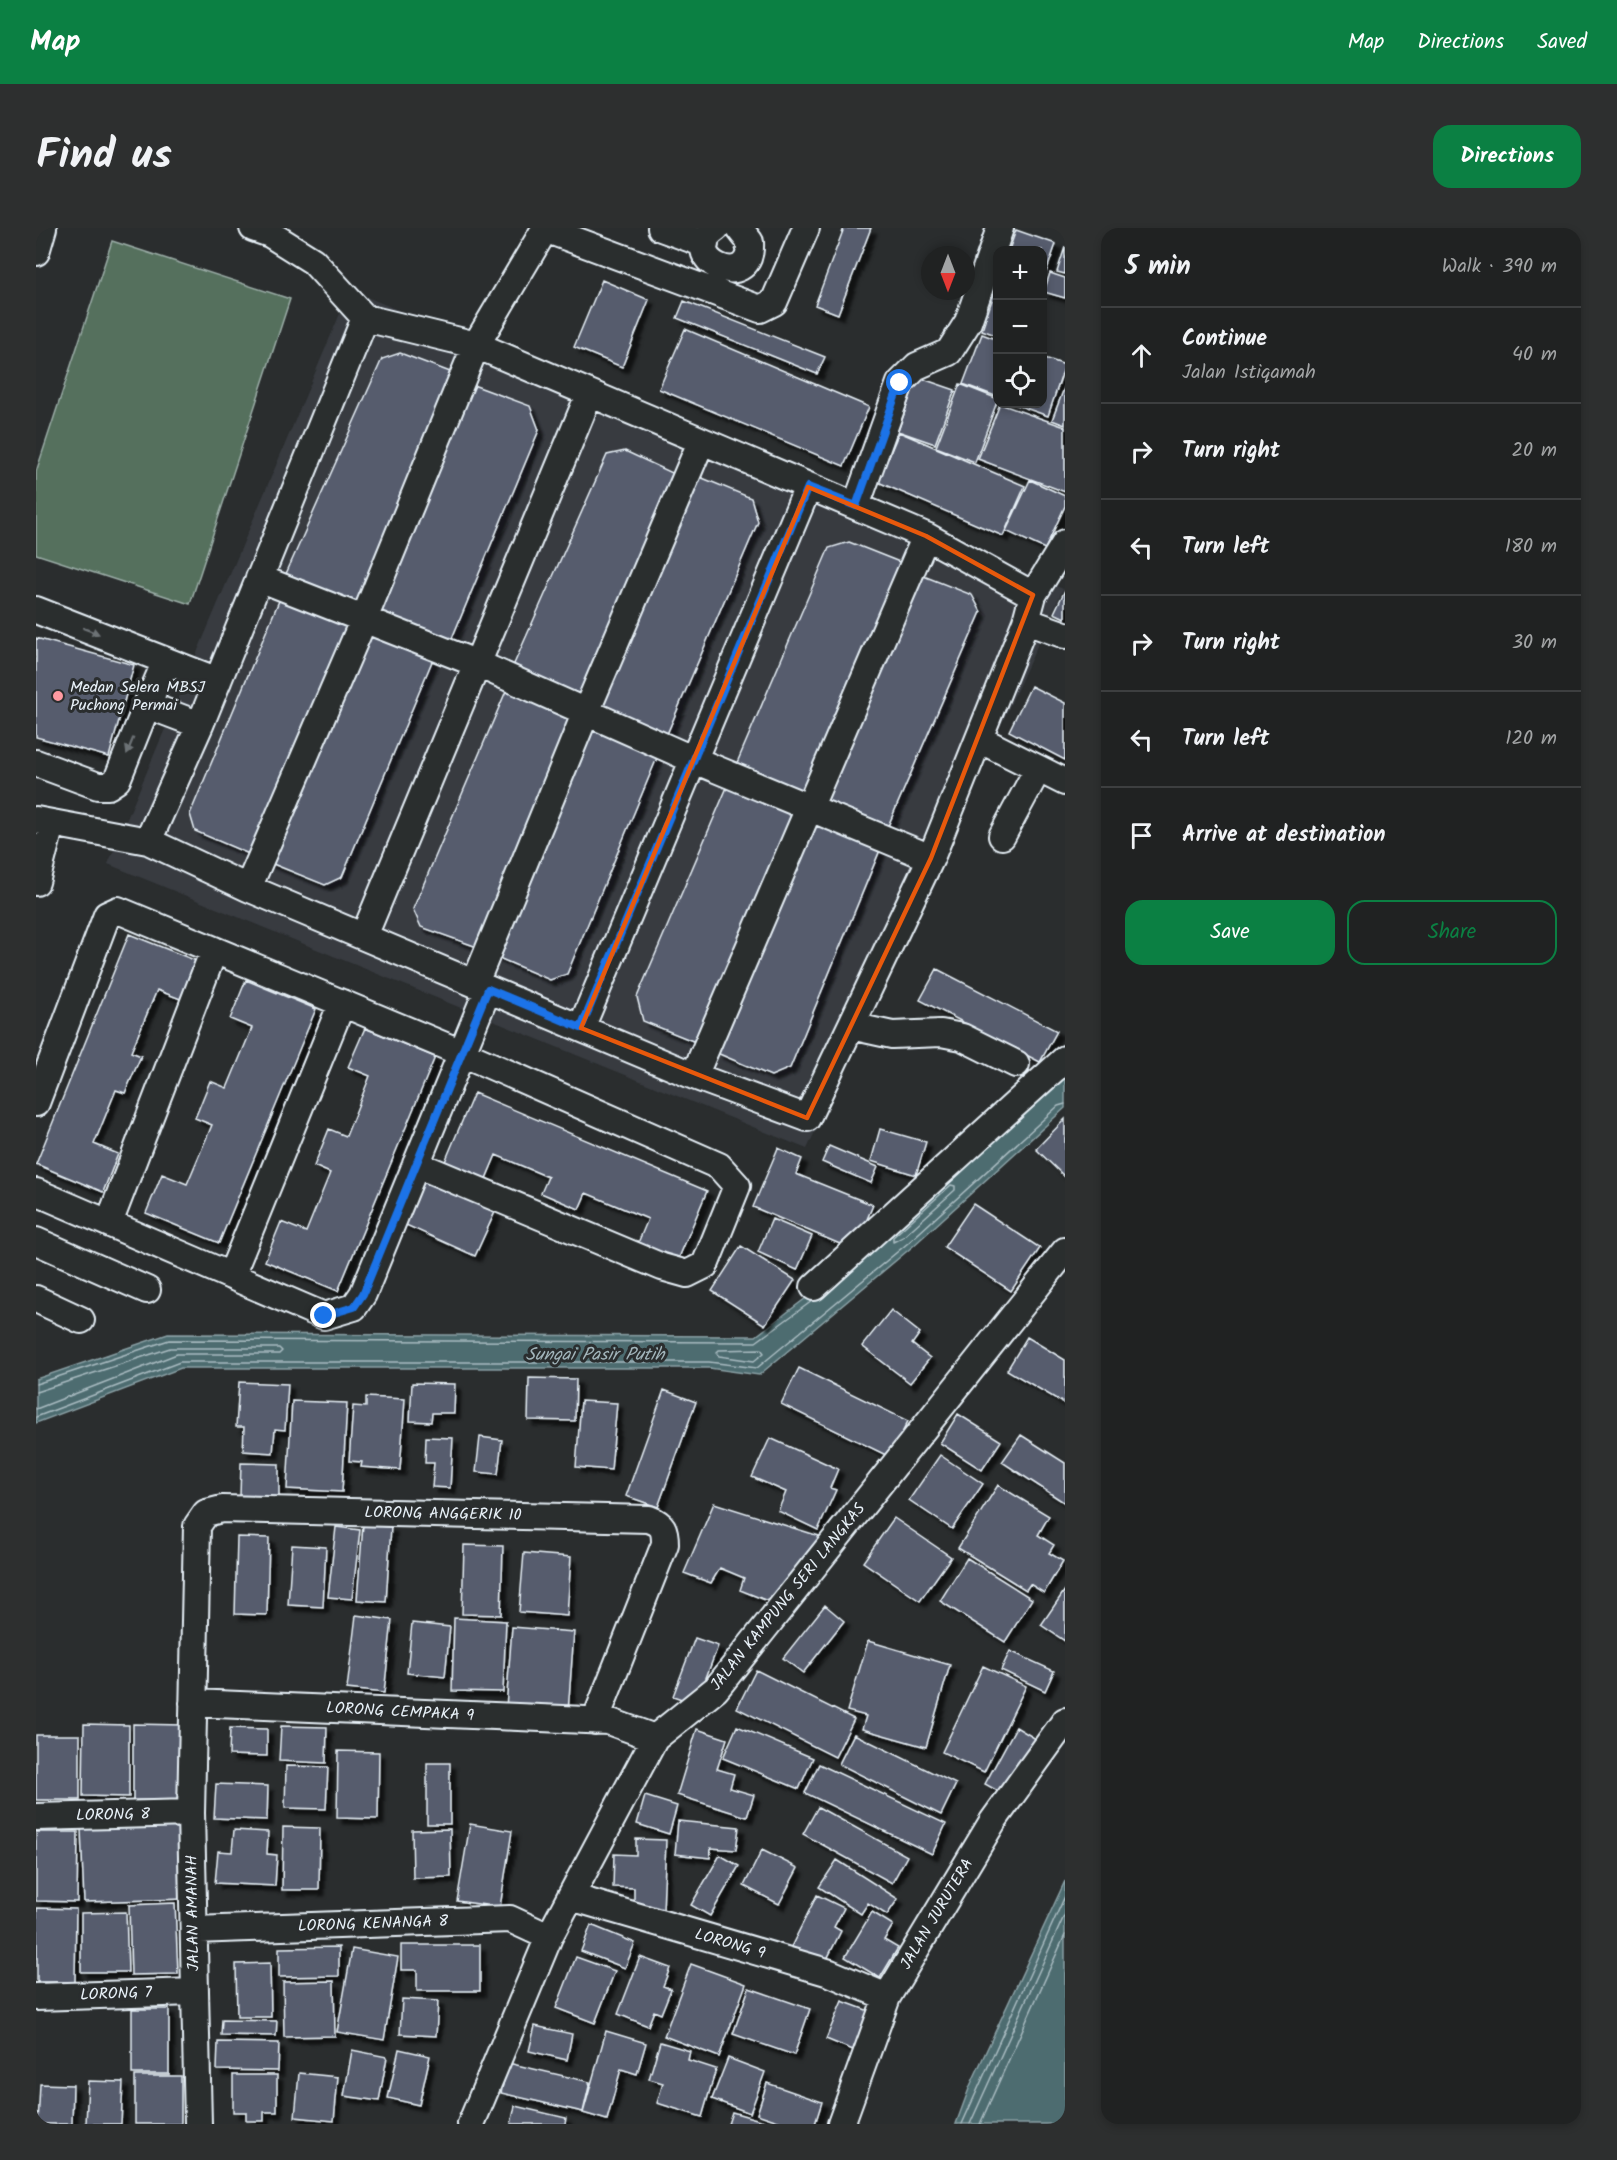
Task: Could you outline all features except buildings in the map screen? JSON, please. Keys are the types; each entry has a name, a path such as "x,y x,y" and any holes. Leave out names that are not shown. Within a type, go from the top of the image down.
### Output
{"street":[{"path":"36,252 43,228"},
{"path":"253,228 270,234 313,261 365,318 476,345 589,395 926,536 1033,595"},
{"path":"661,228 710,236 706,256 716,267 731,270 747,260 750,242 739,228"},
{"path":"248,888 364,619 476,345 545,229 752,308 760,309 774,303 806,228"},
{"path":"856,506 900,383 917,366 948,352 962,332 968,322 1000,228"},
{"path":"747,260 787,276"},
{"path":"148,841 200,726 365,318"},
{"path":"364,936 589,395"},
{"path":"36,1192 324,1316 354,1307 363,1294 462,1053 482,986 586,712 701,442"},
{"path":"581,1028 808,487"},
{"path":"694,1076 926,536"},
{"path":"36,882 44,822 148,841 248,888 694,1076 807,1118 931,858 1026,621 1033,595 1065,543"},
{"path":"259,578 478,664 694,760 931,858"},
{"path":"36,610 218,681"},
{"path":"1026,621 1065,635"},
{"path":"36,763 98,786 108,786 117,780 166,661"},
{"path":"147,705 200,726"},
{"path":"979,739 1065,782"},
{"path":"1002,836 1038,768"},
{"path":"36,1103 107,915 118,910 462,1053 719,1166 737,1186 705,1265 687,1274 662,1267 416,1164"},
{"path":"109,1223 214,950"},
{"path":"231,1276 342,1003"},
{"path":"851,1026 892,1035 941,1033 962,1037 1016,1064"},
{"path":"814,1287 1065,1059"},
{"path":"36,1241 147,1290"},
{"name":"JALAN KAMPUNG SERI LANGKAS","path":"471,2124 543,1935 571,1897 644,1734 716,1689 1065,1251"},
{"path":"36,1299 81,1320"},
{"name":"LORONG ANGGERIK 10","path":"193,1703 197,1526 206,1513 222,1509 649,1519 658,1522 665,1531 664,1544 601,1721"},
{"name":"LORONG CEMPAKA 9","path":"193,1703 601,1721 644,1734"},
{"name":"JALAN AMANAH","path":"193,1703 191,1814 198,2124"},
{"name":"JALAN JURUTERA","path":"841,2124 887,1997 993,1821 1065,1721"},
{"name":"LORONG 8","path":"36,1817 191,1814"},
{"name":"LORONG 9","path":"571,1897 830,1973 887,1997"},
{"name":"LORONG KENANGA 8","path":"194,1930 510,1919 543,1935"},
{"name":"LORONG 7","path":"36,1997 195,1992"}],"highlighted area":[{"path":"808,487 926,536 1033,595 931,858 807,1118 581,1028"}],"shaded area":[{"path":"350,290 1063,589 807,1149 108,864"}],"green space":[{"path":"112,241 290,299 190,604 36,554 36,472"}],"water":[{"name":"Sungai Pasir Putih","path":"1065,1064 1065,1108 912,1247 759,1375 709,1368 181,1368 36,1423 36,1379 168,1334 756,1336 806,1298"},
{"path":"1065,1881 1065,2124 956,2124 970,2086"}],"place":[{"name":"Medan Selera MBSJ Puchong Permai","path":"58,696"}],"route":[{"path":"324,1316 354,1307 363,1294 488,989 581,1028 808,487 856,506 900,383"}]}
